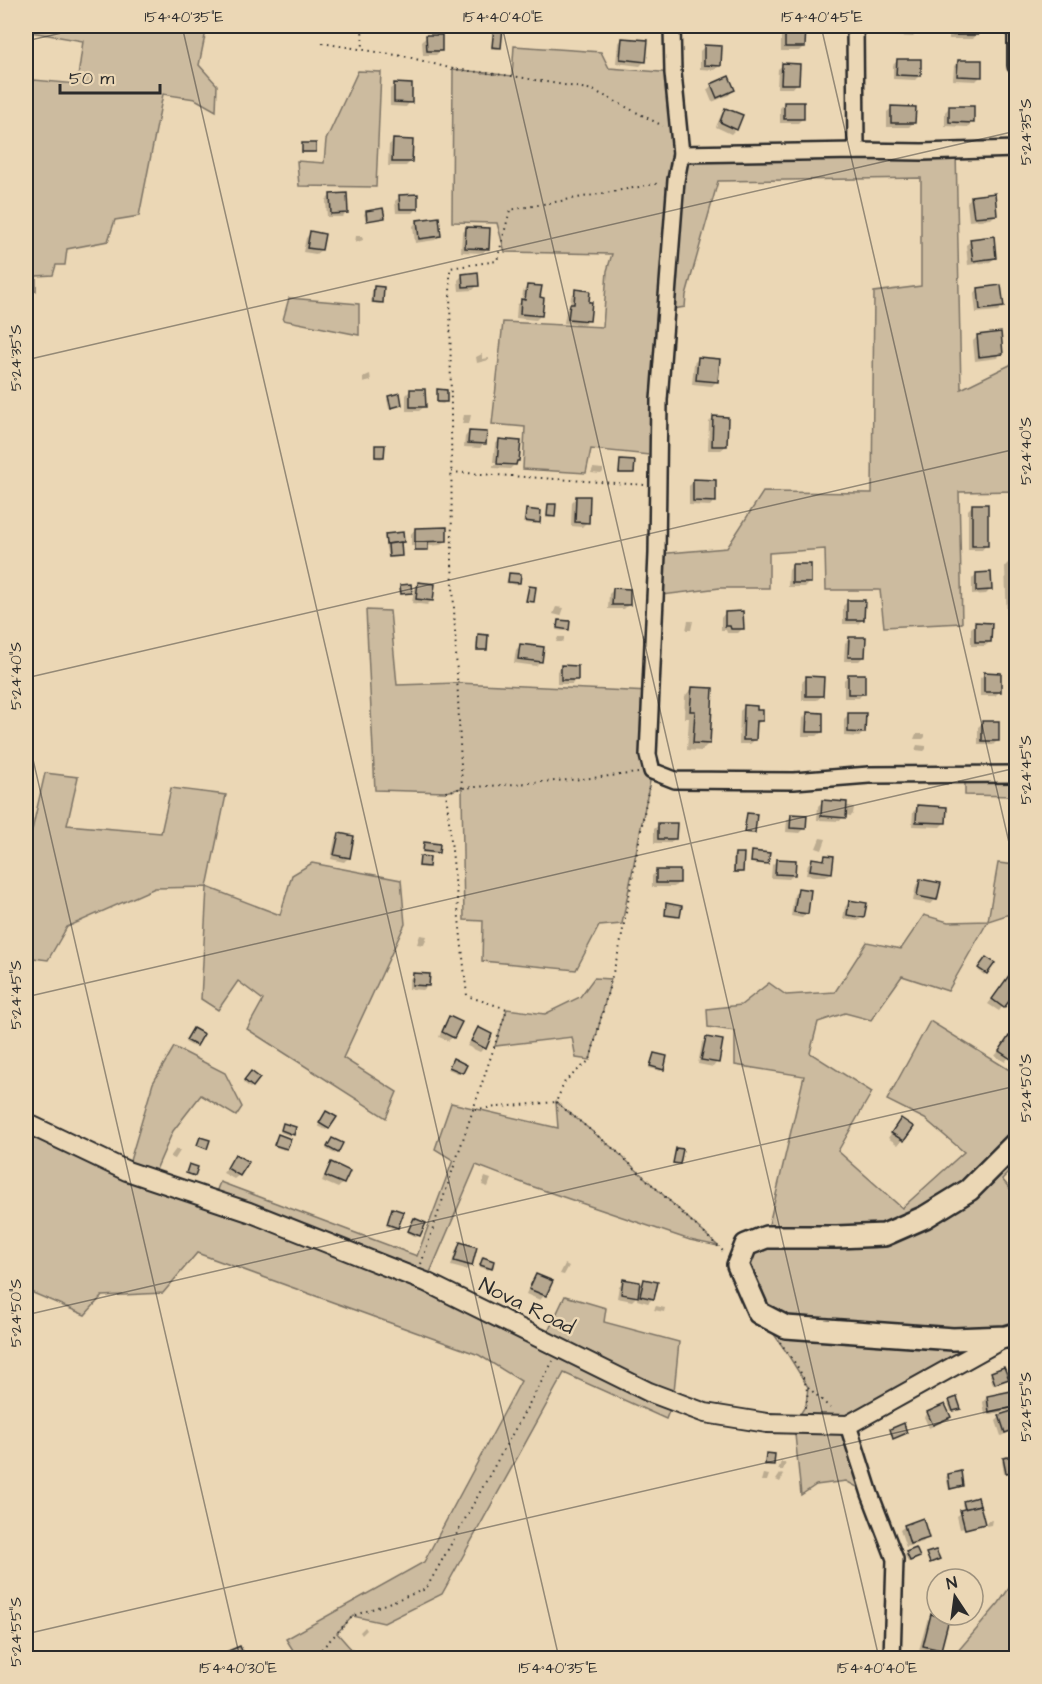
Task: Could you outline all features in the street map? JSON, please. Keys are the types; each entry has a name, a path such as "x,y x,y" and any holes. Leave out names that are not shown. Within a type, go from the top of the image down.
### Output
{"main road":[{"path":"1011,1335 953,1339 786,1327 759,1313 738,1265 746,1245 766,1237 884,1235 925,1217 969,1190 1017,1143"}],"street":[{"path":"672,26 681,154 676,180 659,400 657,554 648,755 652,771 675,780 794,781 869,775 1017,774"},
{"path":"855,26 856,151"},
{"path":"1016,26 1017,66"},
{"path":"681,154 1017,149"},
{"name":"Nova Road","path":"26,1123 127,1171 249,1212 417,1278 650,1392 705,1413 767,1423 848,1425"},
{"path":"892,1659 895,1559 870,1494 848,1425 1011,1335"}],"path":[{"path":"362,26 363,50"},
{"path":"322,43 408,57 453,69 512,76 593,90 678,133"},
{"path":"462,788 452,563 450,268 497,261 510,210 676,180"},
{"path":"452,472 657,486"},
{"path":"417,1278 507,1010 467,996 446,792 462,788 652,771 620,946 590,1060 565,1081 556,1102"},
{"path":"475,1109 556,1102 615,1150 738,1265"},
{"path":"779,1341 808,1387 848,1425"},
{"path":"312,1659 353,1616 426,1589 561,1348"},
{"path":"794,1424 806,1405 808,1387"}],"shaded area":[{"path":"26,26 207,26 199,65 217,85 216,111 195,99 163,94 139,216 115,220 108,241 67,249 65,265 56,265 53,275 36,276 36,291 26,290 26,199 29,183 26,182 26,111 34,80 77,84 83,41 26,31"},
{"path":"514,46 601,52 609,68 673,73 681,154 956,151 961,389 1016,362 1016,491 959,492 962,623 884,627 880,590 826,590 825,549 769,553 769,588 720,588 654,596 657,554 727,548 763,492 872,493 874,292 921,286 921,178 718,181 686,295 685,307 667,310 659,456 591,449 586,473 523,469 525,427 492,424 503,322 603,327 607,271 612,254 505,252 497,223 452,222 453,69 512,76"},
{"path":"358,71 381,72 376,187 299,186 297,161 324,163 326,140"},
{"path":"289,298 359,304 359,335 283,320"},
{"path":"366,610 390,611 397,685 458,683 650,692 652,771 622,924 599,926 576,970 482,961 483,921 464,920 462,788 446,792 375,790"},
{"path":"45,773 78,777 67,825 161,833 171,788 226,795 207,887 155,888 67,927 48,960 26,957 26,839 30,839"},
{"path":"965,773 1016,774 1016,796 965,795"},
{"path":"312,863 401,880 405,924 343,1058 397,1092 386,1118 247,1029 263,1000 238,981 218,1010 201,999 207,887 280,915 292,875"},
{"path":"998,863 1016,865 1016,912 988,921"},
{"path":"924,915 948,922 988,921 948,991 902,976 871,1020 845,1013 818,1022 810,1053 872,1092 838,1151 902,1208 964,1152 925,1119 887,1100 930,1021 1016,1074 1016,1165 1002,1179 1016,1196 1016,1334 848,1425 870,1494 846,1481 816,1485 801,1495 794,1424 806,1405 808,1387 759,1313 738,1265 766,1237 804,1076 735,1065 735,1031 708,1027 707,1009 741,1005 769,983 786,995 835,992 867,942 901,949"},
{"path":"594,978 611,979 590,1060 576,1058 572,1037 495,1046 507,1009 545,1014 580,997"},
{"path":"174,1047 225,1073 242,1107 236,1116 201,1095 173,1131 152,1179 213,1200 220,1182 417,1256 453,1160 435,1149 451,1103 558,1128 556,1102 615,1150 718,1246 690,1240 476,1165 426,1282 544,1340 565,1296 606,1308 604,1322 679,1342 673,1401 666,1419 564,1373 442,1594 384,1623 353,1616 337,1633 359,1658 298,1658 286,1639 424,1562 521,1381 479,1355 197,1253 163,1293 102,1296 85,1315 26,1290 26,1123 127,1171 153,1083"},
{"path":"1016,1578 1016,1658 952,1658 978,1627 985,1627 985,1619"}],"building":[{"path":"494,26 503,27 501,48 492,47"},
{"path":"785,26 806,26 805,47 785,47"},
{"path":"894,26 919,26 919,33 894,32"},
{"path":"953,26 978,26 978,35 953,35"},
{"path":"426,35 442,35 442,51 427,51"},
{"path":"622,38 648,40 646,62 620,59"},
{"path":"704,45 722,46 721,66 704,65"},
{"path":"897,59 921,59 921,76 896,75"},
{"path":"958,60 982,60 982,77 957,76"},
{"path":"782,63 800,64 799,84 781,84"},
{"path":"729,76 735,90 717,98 711,84"},
{"path":"394,83 412,84 412,103 394,102"},
{"path":"784,102 804,102 804,119 784,119"},
{"path":"891,106 916,107 915,123 891,123"},
{"path":"949,106 974,106 974,123 949,122"},
{"path":"725,108 743,115 737,130 720,122"},
{"path":"393,139 413,140 412,162 392,162"},
{"path":"302,143 316,143 316,152 302,152"},
{"path":"347,193 348,213 331,214 330,194"},
{"path":"995,193 997,215 974,217 971,196"},
{"path":"418,194 418,209 400,209 399,195"},
{"path":"383,208 385,218 367,221 366,211"},
{"path":"439,217 441,236 419,239 417,220"},
{"path":"466,227 490,228 489,249 465,248"},
{"path":"310,231 325,234 322,250 307,248"},
{"path":"994,236 996,258 973,261 970,239"},
{"path":"478,272 479,286 463,287 462,274"},
{"path":"527,285 542,286 540,297 544,298 542,316 520,314 521,299 525,300"},
{"path":"1001,285 1004,307 980,310 978,288"},
{"path":"374,286 384,287 383,303 373,302"},
{"path":"575,289 590,291 589,302 592,302 590,321 568,319 570,304 574,304"},
{"path":"1001,332 1003,354 979,357 977,335"},
{"path":"698,357 720,359 718,382 696,380"},
{"path":"410,389 425,389 426,407 410,407"},
{"path":"437,389 447,390 447,402 437,402"},
{"path":"400,393 402,405 391,408 388,396"},
{"path":"713,416 728,417 727,446 712,446"},
{"path":"469,431 487,432 486,444 468,443"},
{"path":"499,439 521,441 519,461 516,465 497,464"},
{"path":"375,445 385,445 384,457 375,457"},
{"path":"620,460 635,461 634,473 619,473"},
{"path":"693,479 716,480 716,502 693,501"},
{"path":"576,496 590,496 589,523 575,522"},
{"path":"548,504 556,504 555,517 547,516"},
{"path":"972,504 988,504 988,546 972,546"},
{"path":"526,509 541,511 540,523 525,521"},
{"path":"447,527 447,541 415,542 415,528"},
{"path":"403,532 404,542 386,544 385,534"},
{"path":"401,542 402,556 389,557 388,544"},
{"path":"415,542 428,542 428,550 415,550"},
{"path":"792,564 811,564 811,583 792,583"},
{"path":"991,572 992,590 976,591 976,573"},
{"path":"509,573 521,574 520,583 508,582"},
{"path":"418,582 435,584 433,601 416,599"},
{"path":"411,584 412,593 401,594 400,585"},
{"path":"529,586 536,587 534,602 526,601"},
{"path":"613,588 630,589 630,605 612,605"},
{"path":"847,600 865,600 864,620 847,620"},
{"path":"743,611 744,629 731,629 730,626 725,626 725,612"},
{"path":"558,620 570,621 569,630 557,628"},
{"path":"975,622 992,623 991,642 975,642"},
{"path":"478,634 488,635 487,650 477,650"},
{"path":"849,637 866,637 865,657 848,657"},
{"path":"520,644 544,647 542,662 518,659"},
{"path":"561,665 578,666 578,680 561,680"},
{"path":"984,672 1001,673 1001,692 984,692"},
{"path":"848,674 865,674 865,694 848,694"},
{"path":"806,676 824,677 823,696 806,696"},
{"path":"692,687 713,688 710,744 693,743 695,711 690,711"},
{"path":"744,705 757,706 757,710 763,710 763,721 757,721 756,740 743,740"},
{"path":"807,712 823,713 823,732 806,732"},
{"path":"848,713 866,713 865,733 848,732"},
{"path":"982,721 999,721 999,741 982,741"},
{"path":"822,800 847,802 846,818 821,816"},
{"path":"917,805 947,807 946,823 916,822"},
{"path":"747,813 757,814 755,833 744,832"},
{"path":"791,814 807,815 806,829 790,828"},
{"path":"658,823 677,823 676,839 658,839"},
{"path":"339,833 354,836 350,858 334,855"},
{"path":"424,842 440,844 439,853 423,851"},
{"path":"752,851 770,853 768,864 751,862"},
{"path":"735,853 744,853 743,872 734,872"},
{"path":"825,855 834,856 832,873 810,870 812,858 824,860"},
{"path":"420,856 430,857 429,867 419,866"},
{"path":"776,859 796,860 795,875 775,874"},
{"path":"656,870 680,870 680,883 656,883"},
{"path":"920,879 941,883 937,900 917,896"},
{"path":"798,888 811,890 808,914 794,912"},
{"path":"849,900 867,903 864,918 847,915"},
{"path":"666,903 682,906 680,917 665,915"},
{"path":"986,957 995,963 987,974 978,968"},
{"path":"413,973 430,974 429,986 412,985"},
{"path":"1010,974 1016,979 1016,992 1004,1008 992,999"},
{"path":"449,1016 462,1022 454,1038 442,1032"},
{"path":"478,1027 492,1034 486,1049 471,1041"},
{"path":"193,1028 204,1034 197,1046 186,1040"},
{"path":"1009,1036 1016,1040 1016,1050 1011,1059 999,1051"},
{"path":"706,1037 723,1040 719,1063 701,1060"},
{"path":"654,1053 667,1056 664,1070 650,1066"},
{"path":"453,1058 467,1065 463,1073 449,1067"},
{"path":"251,1071 260,1078 253,1087 244,1080"},
{"path":"326,1111 337,1117 329,1129 319,1123"},
{"path":"901,1118 914,1127 904,1141 891,1133"},
{"path":"283,1123 296,1127 294,1135 281,1130"},
{"path":"278,1134 291,1139 287,1149 274,1145"},
{"path":"200,1137 210,1140 207,1149 197,1145"},
{"path":"332,1138 343,1143 338,1153 327,1147"},
{"path":"676,1148 683,1149 680,1164 673,1163"},
{"path":"235,1154 249,1162 240,1176 227,1168"},
{"path":"331,1162 350,1171 344,1184 325,1176"},
{"path":"189,1164 198,1167 195,1176 186,1173"},
{"path":"392,1208 404,1212 398,1228 387,1224"},
{"path":"414,1218 426,1223 420,1236 408,1231"},
{"path":"460,1242 477,1247 472,1266 454,1261"},
{"path":"483,1257 494,1261 492,1269 480,1265"},
{"path":"536,1274 553,1281 546,1296 529,1289"},
{"path":"623,1279 640,1282 638,1297 621,1294"},
{"path":"644,1279 658,1282 654,1299 640,1296"},
{"path":"1004,1367 1009,1379 995,1384 991,1372"},
{"path":"1016,1390 1016,1407 989,1412 987,1396"},
{"path":"957,1397 961,1409 953,1411 949,1400"},
{"path":"945,1404 951,1417 933,1425 927,1412"},
{"path":"1015,1410 1016,1429 1005,1433 999,1415"},
{"path":"904,1423 907,1433 893,1439 890,1429"},
{"path":"766,1453 775,1454 774,1465 765,1464"},
{"path":"1016,1455 1016,1471 1006,1473 1003,1458"},
{"path":"961,1471 963,1486 950,1489 948,1474"},
{"path":"978,1497 980,1505 965,1509 963,1501"},
{"path":"980,1505 985,1524 965,1529 960,1510"},
{"path":"923,1518 929,1538 910,1544 904,1525"},
{"path":"916,1548 920,1557 910,1561 906,1552"},
{"path":"936,1550 940,1559 930,1563 926,1553"},
{"path":"928,1627 947,1627 941,1650 923,1646"},
{"path":"240,1646 245,1658 229,1658 226,1652"}]}
